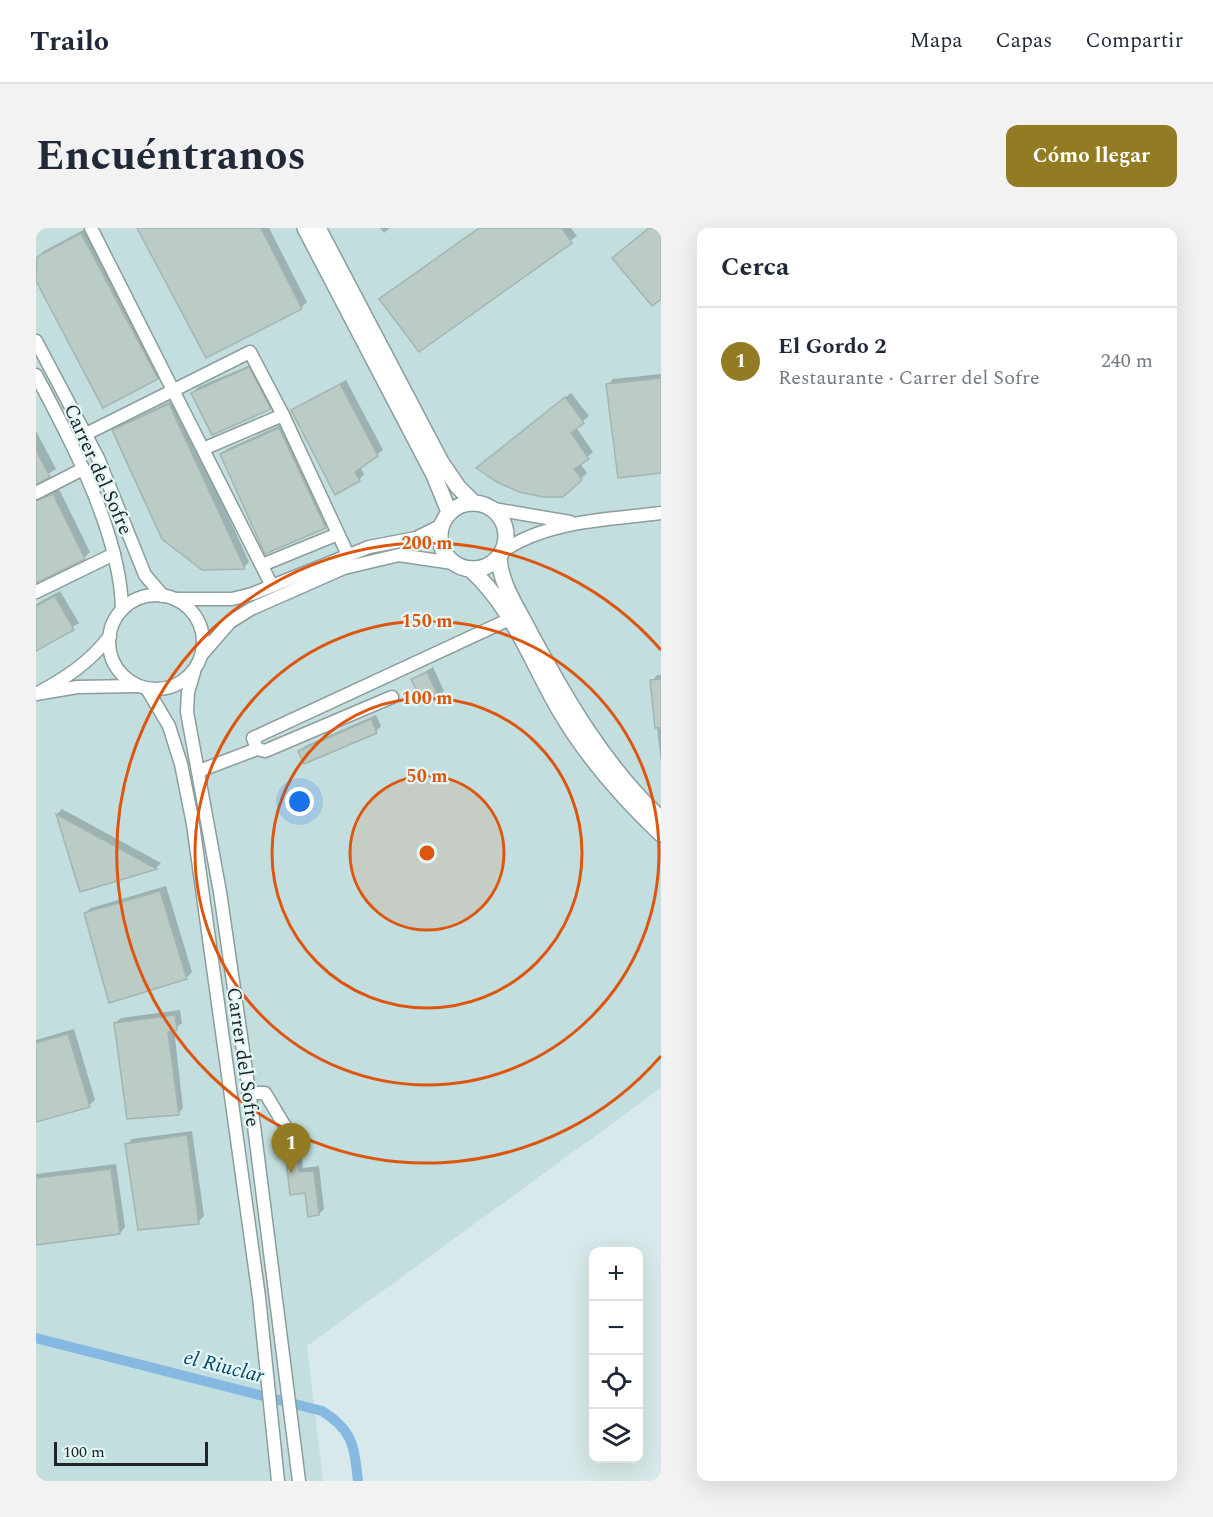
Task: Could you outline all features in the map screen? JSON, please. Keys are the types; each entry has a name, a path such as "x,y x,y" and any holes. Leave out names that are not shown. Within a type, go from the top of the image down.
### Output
{"main road":[{"path":"305,228 434,475 445,519 440,541 443,550 453,563 470,569 491,590 510,619 561,712 582,744 618,790 661,834"},
{"path":"318,228 441,462 458,487 473,502 494,509 506,529 499,568 513,600 574,711 619,776 661,819"},
{"path":"445,519 458,506 473,502"},
{"path":"470,569 487,567 501,554"}],"street":[{"path":"91,228 272,586"},
{"name":"Carrer del Sofre","path":"36,340 86,434 145,575 169,597"},
{"path":"86,434 250,352 283,415 348,555"},
{"name":"Carrer del Sofre","path":"38,382 82,469 114,554 122,580 122,610"},
{"path":"203,449 283,415"},
{"path":"36,493 82,469"},
{"path":"494,509 543,520 580,523"},
{"path":"501,554 523,537 580,523 661,513"},
{"path":"36,694 74,673 96,654 110,636 115,620 122,610 139,598 232,599 272,586 369,547 416,538 445,519"},
{"path":"262,565 338,534"},
{"path":"36,592 114,554"},
{"path":"36,694 77,687 172,687 194,672 212,639 230,622 251,609 344,568 374,559 399,555 453,563"},
{"path":"169,597 191,611 200,625 203,636 202,654"},
{"path":"257,749 253,738 510,619"},
{"path":"110,636 111,654 115,664 126,679 144,687"},
{"name":"Carrer del Sofre","path":"194,672 188,692 187,712 220,892 249,1093 299,1481"},
{"name":"Carrer del Sofre","path":"144,687 169,726 181,764 193,824 256,1275 278,1481"},
{"path":"199,771 257,749 265,751 392,697"},
{"path":"249,1093 265,1093 286,1128 290,1142"}],"shaded area":[{"path":"36,228 661,228 661,1088 307,1346 323,1481 36,1481"}],"building":[{"path":"137,228 261,228 302,309 206,358"},
{"path":"479,228 562,228 572,243 419,352 379,299"},
{"path":"649,228 661,228 661,299 652,306 612,258"},
{"path":"81,233 158,379 103,408 36,281 37,257"},
{"path":"249,367 271,409 212,435 191,393"},
{"path":"661,378 661,473 618,478 606,384"},
{"path":"340,384 378,456 355,472 360,481 335,495 291,410"},
{"path":"565,397 584,423 571,433 589,459 574,469 582,480 563,497 543,497 519,492 497,482 476,468"},
{"path":"169,404 245,569 202,570 162,539 112,430"},
{"path":"279,428 326,528 265,554 220,454"},
{"path":"36,450 50,477 36,484"},
{"path":"53,494 85,559 36,583 36,501"},
{"path":"55,596 74,630 36,651 36,606"},
{"path":"427,672 439,698 424,705 411,679"},
{"path":"661,679 661,728 655,728 650,680"},
{"path":"371,719 377,733 304,764 298,751"},
{"path":"56,814 157,869 80,892"},
{"path":"160,891 187,979 109,1003 84,913"},
{"path":"175,1015 177,1030 168,1032 179,1115 127,1119 114,1023"},
{"path":"68,1034 90,1107 36,1122 36,1043"},
{"path":"187,1135 199,1224 138,1230 125,1144"},
{"path":"296,1149 299,1172 314,1171 319,1215 308,1217 305,1193 290,1195 285,1150"},
{"path":"111,1169 120,1234 36,1245 36,1178"}],"waterway":[{"name":"el Riuclar","path":"36,1338 322,1411 346,1432 353,1448 358,1481"}],"place":[{"name":"El Gordo 2","path":"291,1173"}]}
